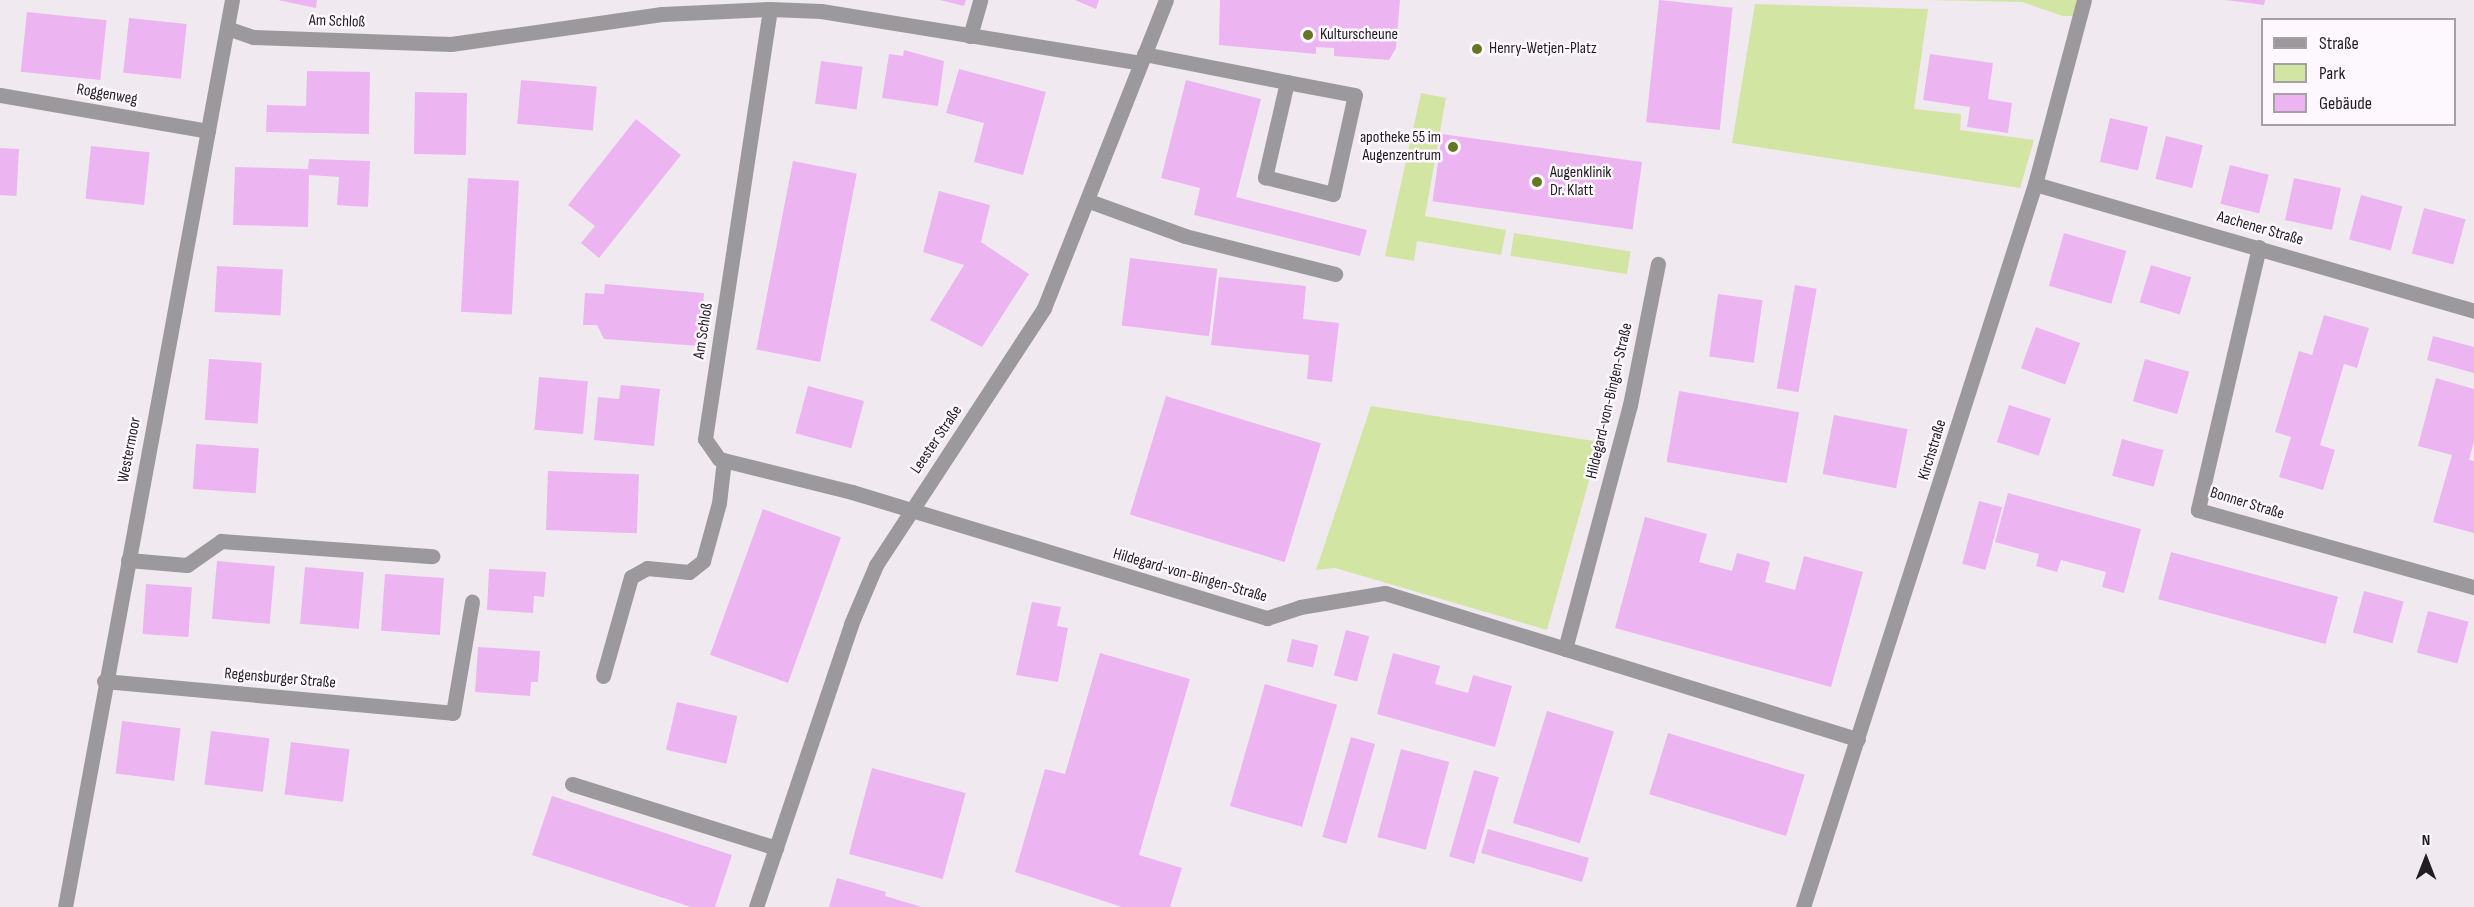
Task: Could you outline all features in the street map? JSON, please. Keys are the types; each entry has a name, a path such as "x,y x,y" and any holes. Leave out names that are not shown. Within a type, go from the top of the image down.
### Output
{"street":[{"name":"Westermoor","path":"65,907 104,681 232,0"},
{"path":"970,36 980,0"},
{"name":"Leester Straße","path":"756,907 851,624 876,565 1044,308 1089,201 1166,0"},
{"name":"Kirchstraße","path":"1803,907 2035,184 2084,0"},
{"name":"Am Schloß","path":"227,28 253,37 452,44 662,7 770,9 821,11 970,36 1143,58 1287,82 1355,95 1333,194 1265,177 1287,82"},
{"name":"Am Schloß","path":"724,460 705,439 770,9"},
{"name":"Roggenweg","path":"0,95 208,131"},
{"name":"Aachener Straße","path":"2035,184 2474,311"},
{"path":"1089,201 1185,236 1335,274"},
{"name":"Bonner Straße","path":"2259,247 2198,510 2474,587"},
{"name":"Hildegard-von-Bingen-Straße","path":"1565,649 1630,405 1658,264"},
{"path":"603,676 631,577 647,568 689,572 703,561 719,503 724,460 852,492 909,513"},
{"name":"Hildegard-von-Bingen-Straße","path":"909,513 1267,618 1376,591 1858,739"},
{"path":"128,560 187,565 221,541 432,556"},
{"name":"Regensburger Straße","path":"104,681 453,713 472,603"},
{"path":"572,784 776,848"}],"green space":[{"path":"1926,0 2077,0 2073,16 2063,16 2022,2"},
{"path":"1755,4 1928,9 1914,109 1961,114 1960,130 2034,140 2020,188 1732,143"},
{"path":"1421,93 1446,98 1425,216 1506,230 1501,255 1417,241 1414,261 1385,256"},
{"path":"1514,233 1631,251 1627,274 1510,256"},
{"path":"1371,406 1600,442 1547,630 1335,568 1316,570"}],"building":[{"path":"278,0 317,0 316,8"},
{"path":"940,0 966,0 964,6"},
{"path":"1075,0 1099,0 1096,9"},
{"name":"Kulturscheune","path":"1220,0 1400,0 1396,48 1389,60 1334,56 1334,48 1316,47 1316,54 1219,45"},
{"path":"1659,0 1733,8 1720,130 1646,122"},
{"path":"2226,0 2265,0 2264,5"},
{"path":"27,12 107,20 100,80 21,72"},
{"path":"129,18 187,24 181,79 123,73"},
{"path":"904,50 944,61 938,106 882,98 889,54 903,56"},
{"path":"1930,54 1993,63 1988,99 2012,103 2008,133 1967,127 1970,107 1923,100"},
{"path":"821,61 863,67 857,109 815,104"},
{"path":"959,69 1046,92 1023,175 974,162 984,123 946,113"},
{"path":"307,71 370,72 369,134 266,132 267,105 306,106"},
{"path":"521,80 597,87 593,130 517,124"},
{"path":"1186,80 1261,99 1236,197 1367,230 1360,256 1194,215 1200,188 1161,178"},
{"path":"415,92 467,93 466,155 414,154"},
{"path":"2110,118 2148,127 2138,171 2100,162"},
{"path":"636,119 681,155 599,258 581,243 595,226 568,205"},
{"name":"Augenklinik Dr. Klatt","path":"1442,134 1642,162 1633,229 1433,201"},
{"path":"2166,136 2203,145 2192,188 2155,179"},
{"path":"91,146 150,152 144,205 85,199"},
{"path":"0,148 19,149 17,196 0,195"},
{"path":"309,159 370,161 368,207 337,205 339,177 309,175 308,227 233,225 235,167 308,169"},
{"path":"793,161 857,173 820,362 756,349"},
{"path":"2230,165 2269,175 2259,213 2220,204"},
{"path":"468,178 519,181 512,314 461,312"},
{"path":"2294,178 2341,188 2332,230 2285,220"},
{"path":"939,191 990,205 981,242 1029,274 982,347 930,320 964,265 923,252"},
{"path":"2361,195 2403,206 2391,251 2349,239"},
{"path":"2424,208 2466,219 2453,265 2412,253"},
{"path":"2064,233 2126,251 2111,304 2049,286"},
{"path":"1130,258 1217,269 1209,336 1122,325"},
{"path":"2151,265 2191,277 2180,315 2140,302"},
{"path":"217,266 283,269 281,315 215,312"},
{"path":"1219,277 1306,286 1303,319 1339,323 1332,382 1307,379 1309,355 1211,345"},
{"path":"605,284 704,293 700,346 604,339 597,325 583,325 585,293 604,294"},
{"path":"1795,285 1817,289 1798,392 1777,388"},
{"path":"1718,294 1763,300 1754,363 1709,356"},
{"path":"2324,315 2369,328 2357,368 2344,364 2320,445 2335,450 2323,490 2279,477 2291,437 2275,432 2299,351 2312,355"},
{"path":"2036,327 2080,343 2065,384 2021,368"},
{"path":"2433,336 2474,347 2474,373 2427,360"},
{"path":"209,359 262,363 258,424 205,420"},
{"path":"2145,359 2189,372 2177,414 2133,401"},
{"path":"539,377 588,381 583,434 534,430"},
{"path":"2436,378 2474,389 2474,441 2469,460 2474,461 2474,533 2433,522 2452,455 2418,446"},
{"path":"621,385 660,389 654,446 594,440 598,397 619,399"},
{"path":"808,386 864,401 851,448 795,433"},
{"path":"1679,391 1799,412 1787,483 1666,462"},
{"path":"1166,396 1321,443 1285,562 1130,515"},
{"path":"2009,405 2051,419 2039,456 1997,442"},
{"path":"1834,415 1908,429 1896,488 1823,474"},
{"path":"2122,439 2164,450 2154,487 2112,476"},
{"path":"196,444 259,448 256,493 193,489"},
{"path":"548,471 639,474 637,533 546,530"},
{"path":"2008,493 2141,529 2124,593 2102,587 2106,572 2061,560 2057,572 2036,566 2039,554 1995,542"},
{"path":"1979,501 2002,507 1985,570 1962,564"},
{"path":"763,509 841,537 788,683 710,655"},
{"path":"1645,517 1707,534 1699,562 1732,571 1737,553 1770,562 1765,582 1795,590 1804,556 1863,572 1831,687 1615,628"},
{"path":"2171,552 2338,597 2325,644 2158,599"},
{"path":"217,561 275,566 270,624 212,619"},
{"path":"305,567 364,572 359,629 300,624"},
{"path":"489,569 546,572 544,597 534,596 533,613 487,610"},
{"path":"385,574 444,578 440,635 381,631"},
{"path":"146,584 192,587 188,637 143,634"},
{"path":"2364,591 2404,602 2392,643 2353,633"},
{"path":"1032,602 1061,607 1057,626 1068,628 1058,682 1016,675"},
{"path":"2428,611 2469,622 2457,663 2417,653"},
{"path":"1346,630 1369,636 1357,682 1334,675"},
{"path":"1292,639 1318,645 1313,667 1287,661"},
{"path":"478,647 540,651 538,682 531,682 530,696 475,692"},
{"path":"1100,653 1190,679 1139,855 1182,868 1170,907 1122,907 1015,872 1045,769 1065,774"},
{"path":"1393,653 1440,666 1435,684 1468,693 1473,675 1512,686 1495,747 1377,714"},
{"path":"1265,684 1337,705 1302,827 1230,806"},
{"path":"677,702 737,716 726,764 666,750"},
{"path":"1547,711 1614,731 1580,843 1513,823"},
{"path":"122,721 181,728 174,781 116,774"},
{"path":"211,731 270,738 263,792 204,785"},
{"path":"1668,733 1805,775 1786,836 1649,794"},
{"path":"1351,737 1375,744 1346,844 1322,837"},
{"path":"291,742 350,749 343,802 285,795"},
{"path":"1401,749 1449,762 1426,850 1377,837"},
{"path":"872,768 966,793 943,879 849,854"},
{"path":"1474,770 1499,777 1474,864 1449,857"},
{"path":"552,796 732,855 715,907 691,907 532,855"},
{"path":"1488,829 1589,858 1582,882 1481,853"},
{"path":"837,878 886,892 885,896 922,907 829,907"}],"place":[{"name":"Kulturscheune","path":"1308,35"},
{"name":"Henry-Wetjen-Platz","path":"1477,49"},
{"name":"apotheke 55 im Augenzentrum","path":"1453,147"},
{"name":"Augenklinik Dr. Klatt","path":"1537,182"}]}
